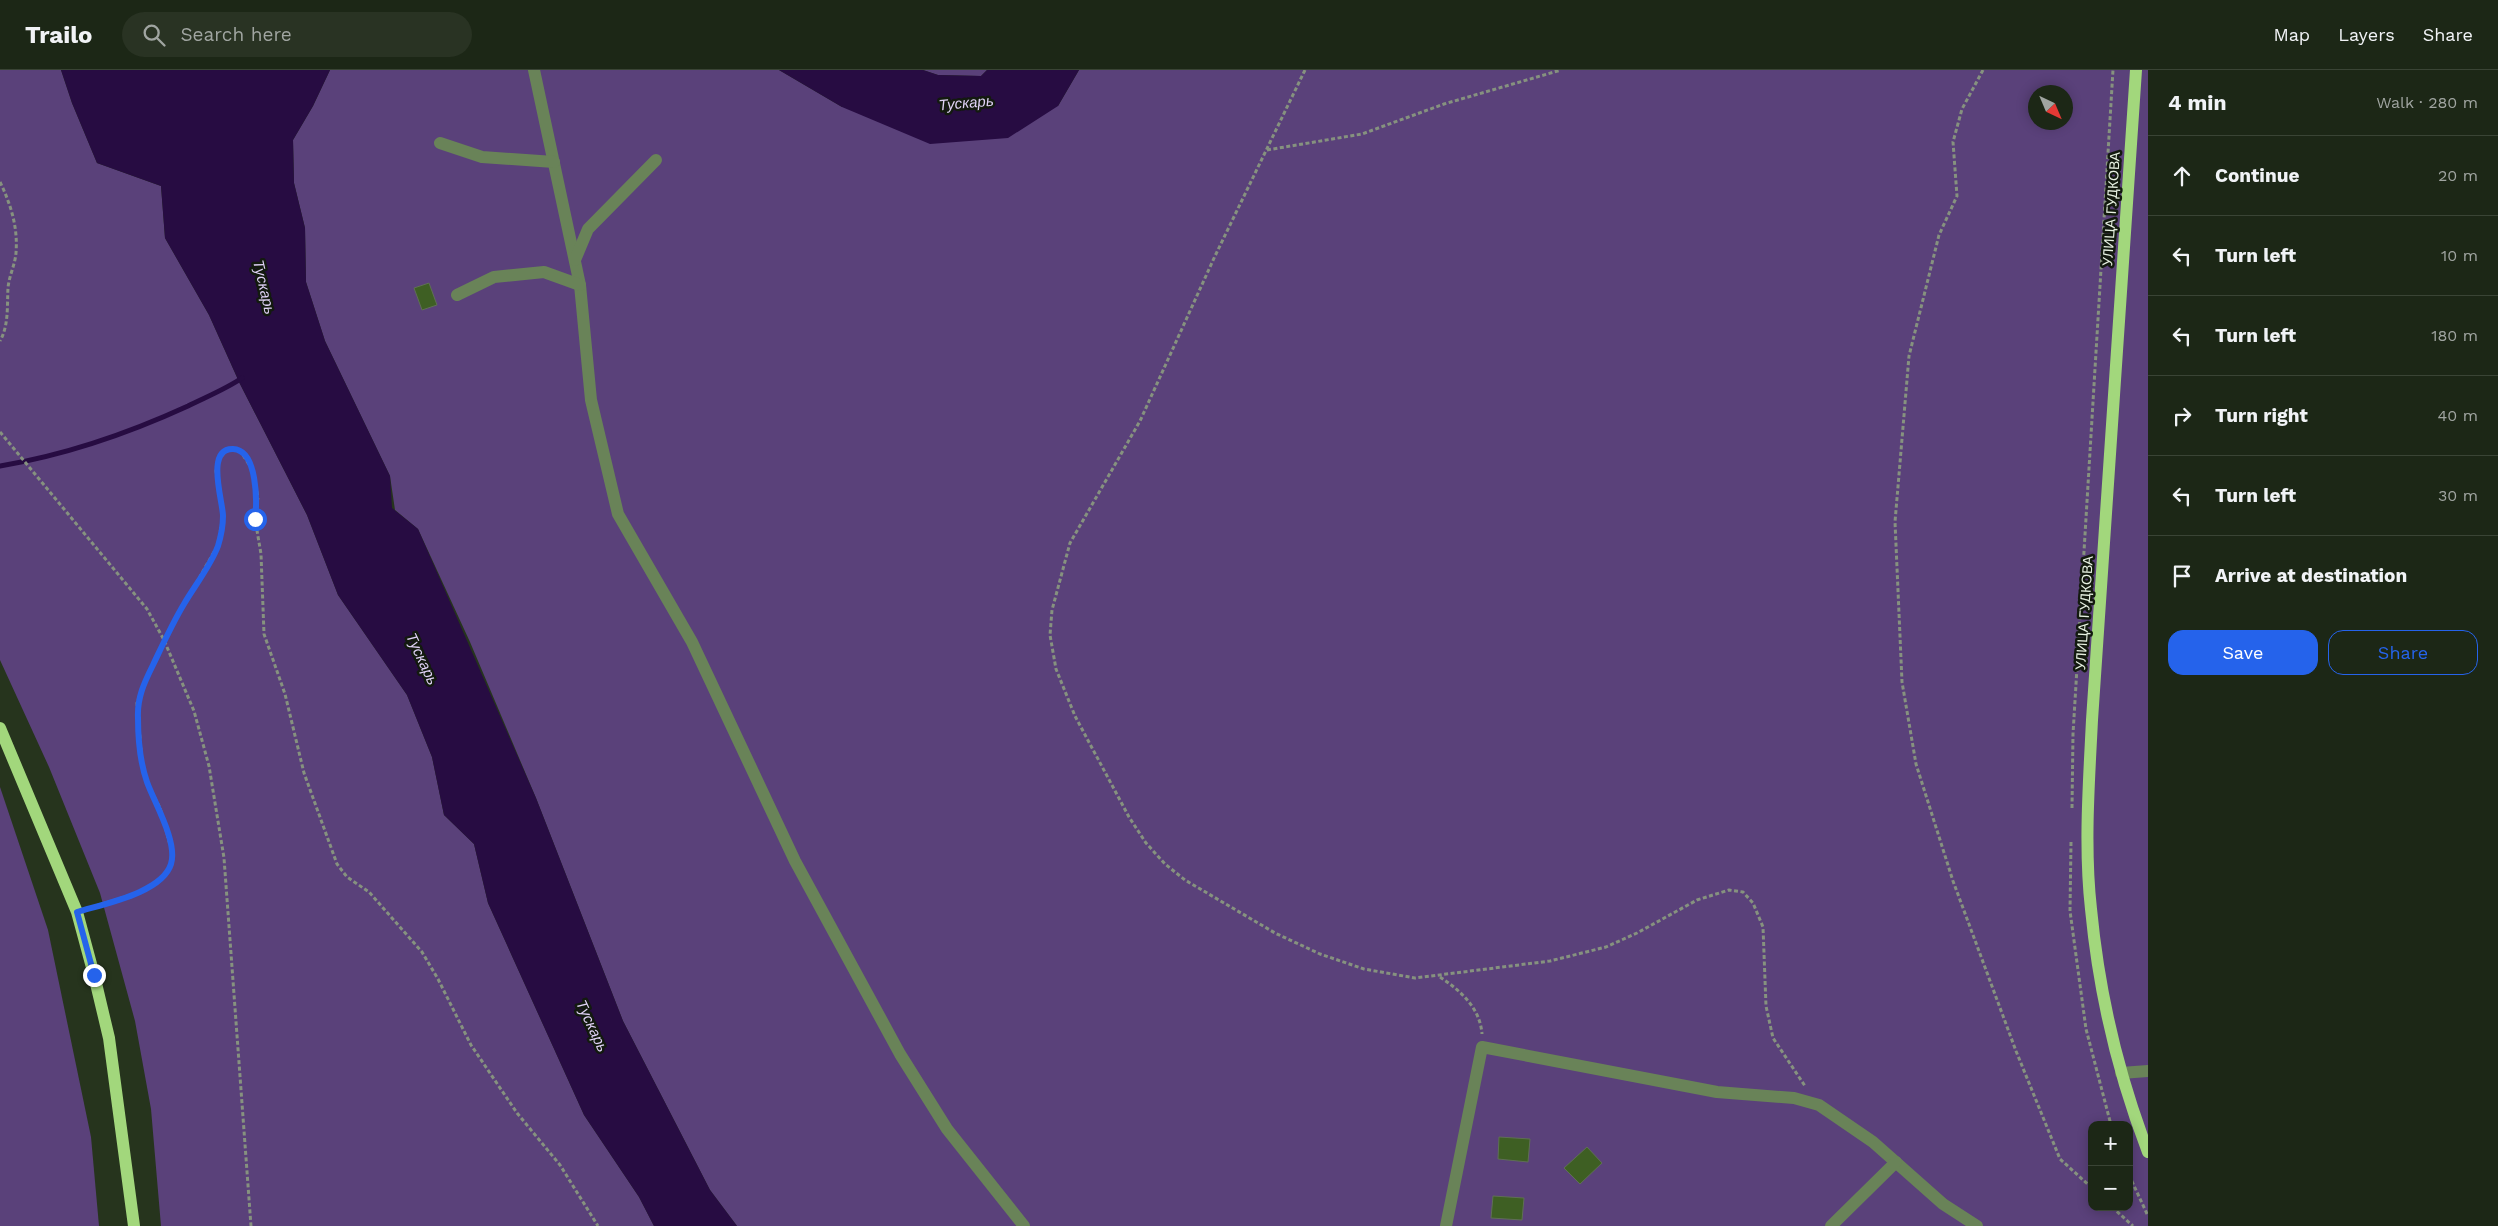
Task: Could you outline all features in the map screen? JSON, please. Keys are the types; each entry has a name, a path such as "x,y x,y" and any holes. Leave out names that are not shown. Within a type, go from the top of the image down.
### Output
{"main road":[{"name":"УЛИЦА ГУДКОВА","path":"2136,70 2092,710 2088,814 2090,908 2101,992 2121,1073 2148,1152"},
{"path":"0,728 77,912 109,1038 134,1226"}],"street":[{"path":"534,70 580,285 591,400 618,514 692,642 796,861 900,1054 947,1130 1024,1226"},
{"path":"440,143 482,157 554,162"},
{"path":"574,260 588,229 656,160"},
{"path":"458,295 494,277 544,272 580,285"},
{"path":"1446,1226 1482,1047 1717,1092 1794,1098 1819,1105 1873,1142 1943,1204 1977,1226"},
{"path":"2121,1073 2148,1072"},
{"path":"1831,1226 1896,1162"}],"path":[{"path":"1305,70 1140,420 1070,543 1052,610 1050,635 1056,669 1075,716 1129,817 1146,843 1165,864 1184,880 1274,933 1320,954 1388,975 1415,978 1440,976 1550,962 1606,947 1638,933 1697,900 1729,890 1742,892 1753,903 1763,927 1766,1006 1773,1038 1791,1068 1819,1105"},
{"path":"1267,150 1362,134 1444,104 1561,70"},
{"path":"1982,70 1962,109 1953,142 1957,196 1939,234 1909,356 1895,522 1902,682 1916,764 1954,881 2016,1051 2060,1160 2088,1184"},
{"path":"0,182 9,200 16,226 16,254 9,284 6,331 0,340"},
{"path":"0,432 147,609 164,640 194,711 209,766 224,858 251,1226"},
{"path":"77,912 141,892 163,878 172,864 172,852 162,816 147,783 142,762 138,703 141,690 164,640 218,545 223,516 216,471 219,459 226,451 233,449 241,452 252,469 258,497 255,519 262,554 264,634 285,694 304,773 336,864 347,877 369,892 422,952 471,1045 517,1113 560,1165 598,1226"},
{"path":"1440,976 1458,989 1477,1014 1482,1030 1482,1047"},
{"path":"2133,1184 2148,1216"},
{"path":"2116,1211 2133,1226"}],"shaded area":[{"path":"0,70 61,70 72,103 97,163 161,186 165,238 209,315 240,384 307,515 338,595 407,695 432,757 444,815 474,844 488,903 584,1115 639,1197 654,1226 161,1226 151,1109 135,1021 100,893 49,767 0,660"},
{"path":"330,70 779,70 842,107 1058,106 1079,70 2148,70 2148,1226 737,1226 710,1190 623,1021 536,798 470,642 418,529 395,510 390,476 325,341 306,282 305,228 294,183 293,140 313,106"},
{"path":"923,70 987,70 981,76 938,75"},
{"path":"0,787 48,930 91,1137 99,1226 0,1226"}],"water":[{"name":"Тускарь","path":"61,70 330,70 313,106 293,140 294,183 305,228 306,282 325,341 390,476 392,508 418,529 536,798 623,1021 710,1190 737,1226 654,1226 639,1197 584,1115 488,903 474,844 444,815 432,757 407,695 338,595 307,515 240,384 209,315 165,238 161,186 97,163 72,103"},
{"name":"Тускарь","path":"779,70 923,70 938,75 981,76 987,70 1079,70 1058,106 1008,138 930,144 842,107"}],"building":[{"path":"429,283 437,305 422,310 414,288"},
{"path":"1499,1137 1530,1139 1528,1162 1498,1159"},
{"path":"1587,1147 1602,1163 1580,1184 1564,1168"},
{"path":"1493,1196 1524,1198 1522,1220 1491,1218"}],"waterway":[{"path":"0,466 72,450 142,426 188,406 242,378"}],"route":[{"path":"94,975 77,912 141,892 163,878 172,864 172,852 168,834 160,808 147,783 142,762 138,703 141,690 164,640 211,562 218,545 223,516 216,471 219,459 226,451 233,449 241,452 252,469 258,497 255,519"}]}
